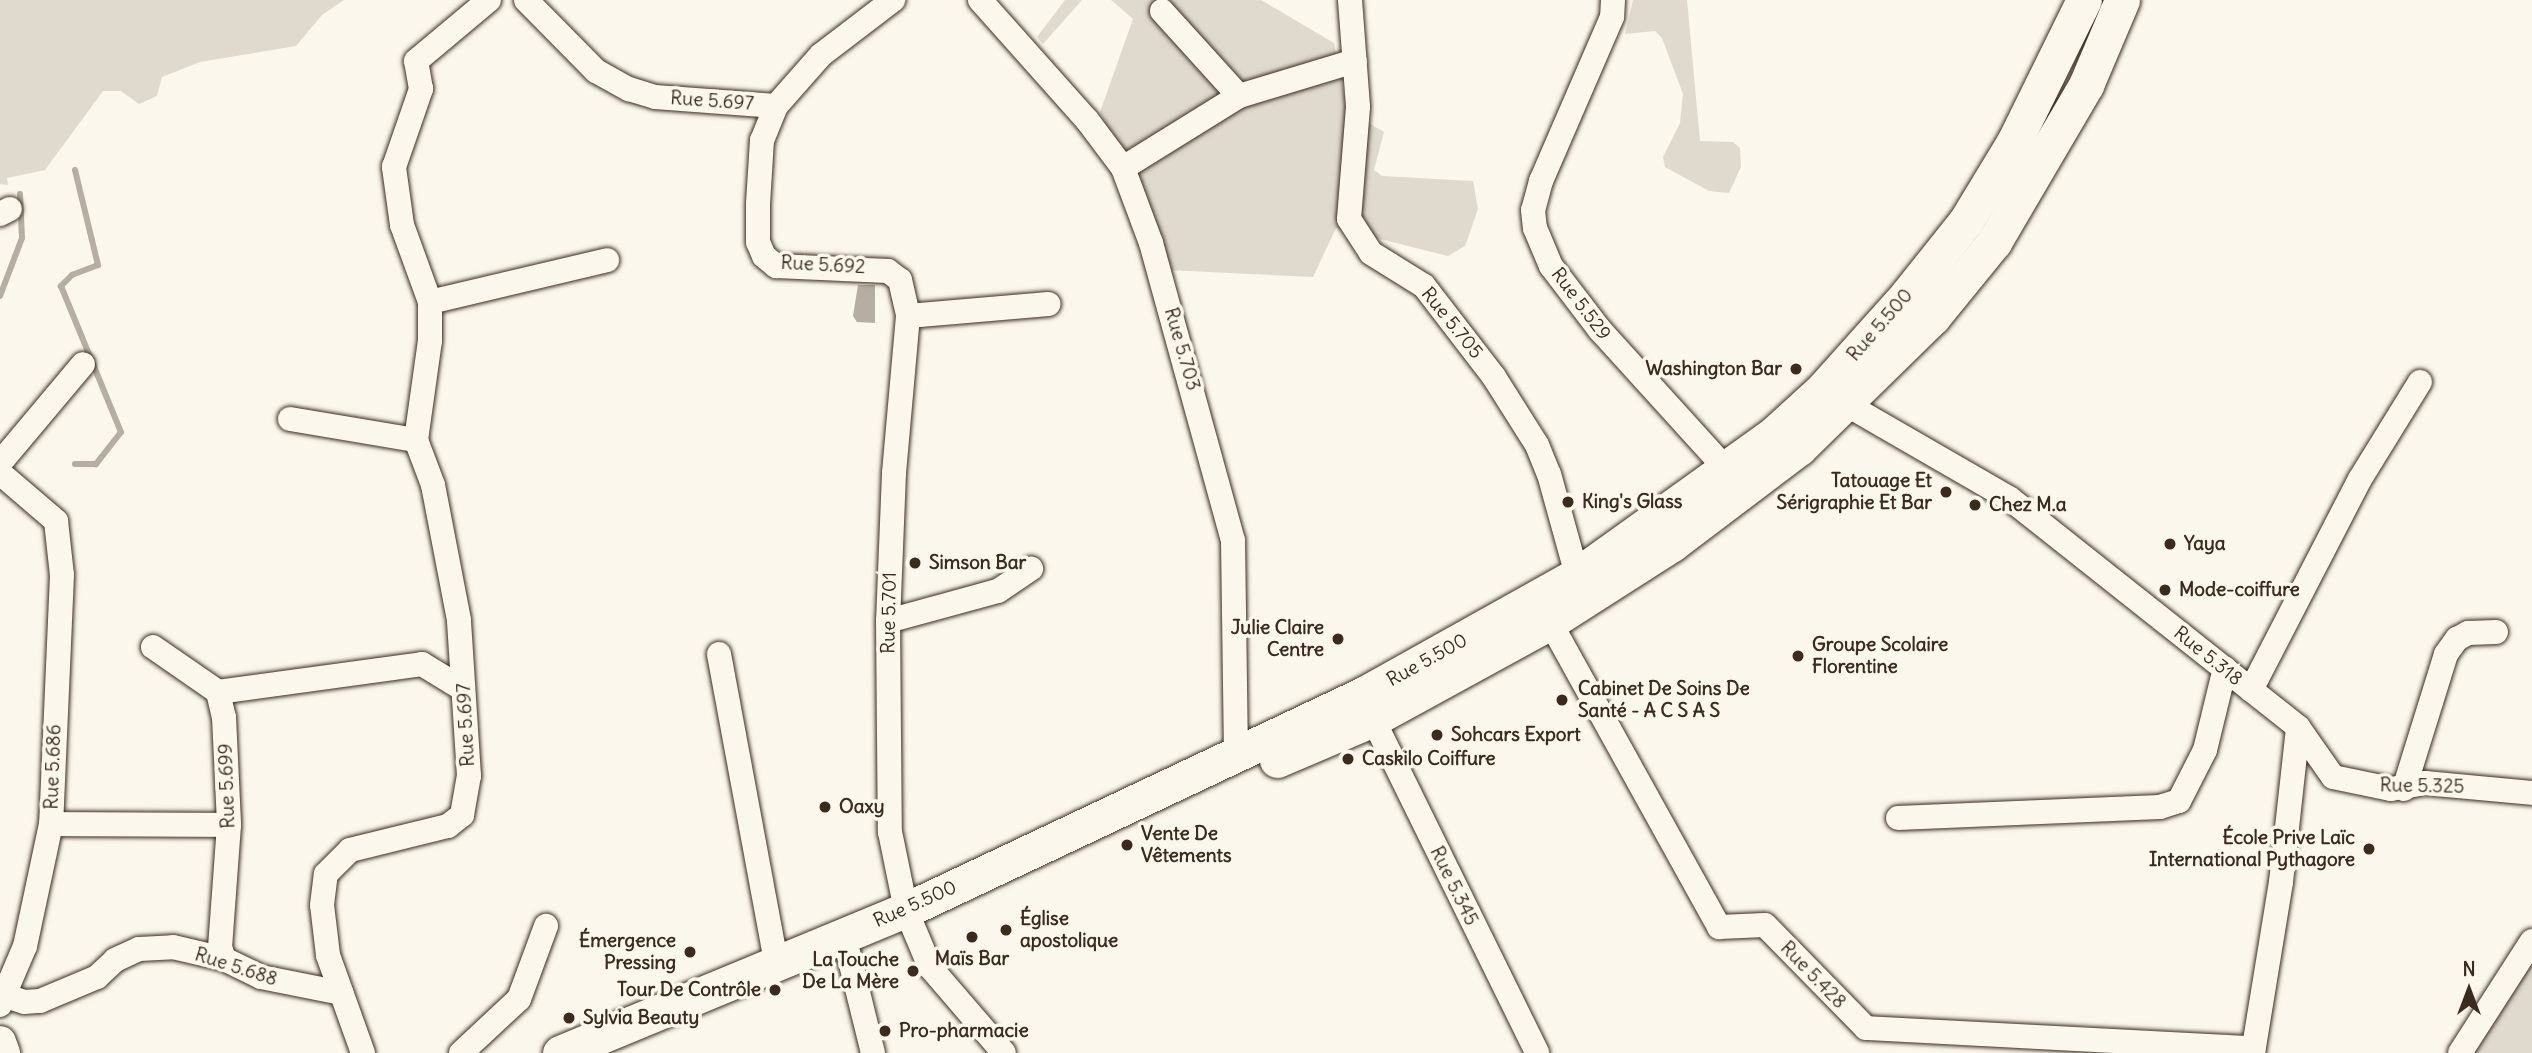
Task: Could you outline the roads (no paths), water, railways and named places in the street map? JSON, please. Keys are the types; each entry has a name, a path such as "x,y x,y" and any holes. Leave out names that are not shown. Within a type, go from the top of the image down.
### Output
{"main road":[{"name":"Rue 5.500","path":"1833,397 1966,221 2053,69 2084,0"},
{"name":"Rue 5.500","path":"560,1053 776,962 908,917 1373,719 1550,622 1736,481 1833,397 1933,317 1994,242 2086,85 2122,0"},
{"name":"Rue 5.500","path":"611,1053 848,952 908,917 1236,753 1364,694 1577,575 1736,481"}],"street":[{"name":"Rue 5.697","path":"363,1053 341,993 323,927 326,874 350,850 433,832 461,814 469,776 459,620 433,485 416,440 430,341 430,302 402,225 394,167 397,151 406,139 421,89 416,61 489,0"},
{"name":"Rue 5.697","path":"526,0 596,71 629,89 655,97 776,106 821,55 892,0"},
{"name":"Rue 5.703","path":"981,0 1087,120 1123,168 1151,243 1233,540 1236,753"},
{"name":"Rue 5.705","path":"1350,0 1358,107 1349,219 1371,253 1424,286 1494,377 1537,445 1549,474 1577,575"},
{"name":"Rue 5.529","path":"1612,0 1612,17 1541,181 1533,210 1535,228 1551,266 1600,330 1736,481"},
{"path":"1162,11 1239,96"},
{"path":"1123,168 1239,96 1355,61"},
{"name":"Rue 5.692","path":"776,106 762,140 758,242 764,256 776,265 866,267 888,271 900,280 908,316"},
{"path":"430,302 607,260"},
{"path":"908,316 1048,303"},
{"name":"Rue 5.701","path":"908,316 894,473 887,621 890,832 908,917 945,990 1004,1053"},
{"path":"0,463 83,364"},
{"path":"2251,690 2360,479 2420,382"},
{"name":"Rue 5.318","path":"1833,397 2009,498 2298,727"},
{"path":"289,419 416,440"},
{"name":"Rue 5.686","path":"0,472 56,521 62,575 51,824 25,946 3,1001"},
{"path":"887,621 998,591 1031,569"},
{"name":"Rue 5.428","path":"1550,622 1719,927 1765,925 1866,1028 2253,1051"},
{"path":"2404,789 2445,654 2457,639 2469,633 2496,632"},
{"path":"153,647 218,692 422,664 463,689"},
{"path":"719,654 776,962"},
{"path":"1898,818 2160,807 2179,801 2205,750 2225,668"},
{"name":"Rue 5.699","path":"218,692 224,717 229,825 220,947 224,959"},
{"name":"Rue 5.345","path":"1373,719 1537,1053"},
{"path":"2253,1051 2281,882 2298,727"},
{"name":"Rue 5.325","path":"2298,727 2333,777 2404,789 2425,783 2532,793"},
{"path":"51,824 229,825"},
{"path":"461,1053 519,999 546,926"},
{"path":"2460,1053 2532,941"},
{"name":"Rue 5.688","path":"3,1001 40,1001 97,977 115,960 139,949 173,947 224,959 261,977 341,993"},
{"path":"848,952 873,1053"},
{"path":"0,1042 4,1053"}],"waterway":[{"path":"75,170 98,265 72,275 61,286 121,432 96,464 75,464"},
{"path":"0,296 22,238 20,194"}],"place":[{"name":"Washington Bar","path":"1796,369"},
{"name":"Tatouage Et Sérigraphie Et Bar","path":"1946,492"},
{"name":"King's Glass","path":"1568,502"},
{"name":"Chez M.a","path":"1975,505"},
{"name":"Yaya","path":"2170,544"},
{"name":"Simson Bar","path":"915,563"},
{"name":"Mode-coiffure","path":"2165,590"},
{"name":"Julie Claire Centre","path":"1338,639"},
{"name":"Groupe Scolaire Florentine","path":"1798,656"},
{"name":"Cabinet De Soins De Santé - A C S A S","path":"1562,700"},
{"name":"Sohcars Export","path":"1437,735"},
{"name":"Caskilo Coiffure","path":"1348,759"},
{"name":"Oaxy","path":"825,807"},
{"name":"Vente De Vêtements","path":"1127,845"},
{"name":"École Prive Laïc International Pythagore","path":"2369,849"},
{"name":"Église apostolique","path":"1006,930"},
{"name":"Maïs Bar","path":"972,937"},
{"name":"Émergence Pressing","path":"690,952"},
{"name":"La Touche De La Mère","path":"913,971"},
{"name":"Tour De Contrôle","path":"775,990"},
{"name":"Sylvia Beauty","path":"569,1018"},
{"name":"Pro-pharmacie","path":"885,1031"}]}
